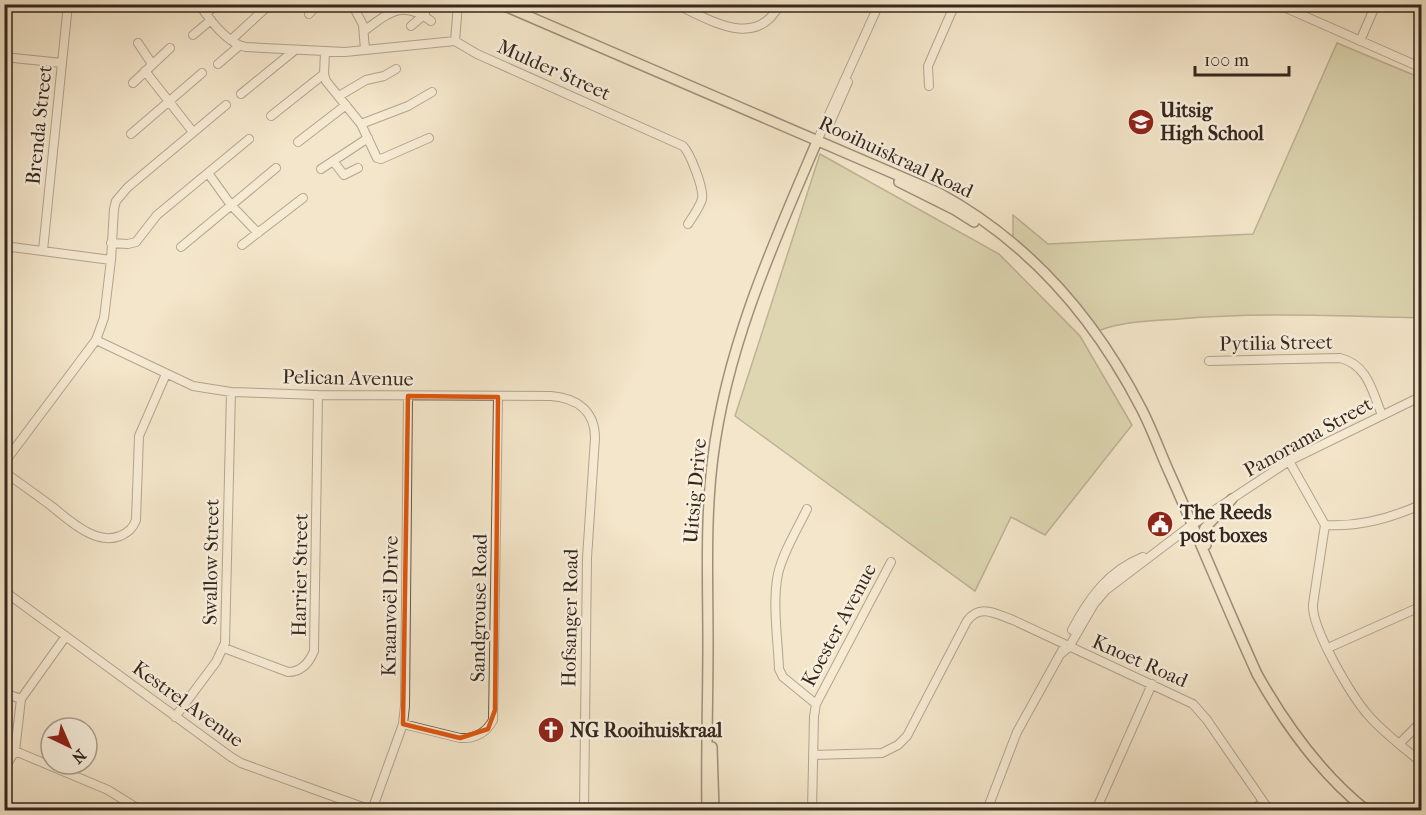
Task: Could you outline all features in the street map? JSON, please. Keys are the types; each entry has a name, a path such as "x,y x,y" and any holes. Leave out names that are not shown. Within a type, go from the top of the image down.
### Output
{"main road":[{"name":"Rooihuiskraal Road","path":"500,4 717,98 763,122 939,193 966,208 1012,241 1044,272 1092,328 1112,357 1133,395 1155,455 1210,564 1257,674 1275,706 1317,762 1351,798 1366,810"},
{"name":"Uitsig Drive","path":"707,810 707,535 713,457 726,391 745,319 767,255 818,143"},
{"path":"1210,564 1203,533 1212,518 1232,499"},
{"name":"Uitsig Drive","path":"708,712 713,762 714,810"}],"street":[{"name":"Brenda Street","path":"43,250 68,4"},
{"path":"199,4 208,17 235,43 325,52 455,40 458,4"},
{"path":"193,35 216,4"},
{"path":"309,14 318,4"},
{"path":"351,4 363,25 365,50"},
{"path":"675,4 736,30 751,29 763,24 775,13 780,4"},
{"name":"Uitsig Drive","path":"818,143 879,4"},
{"path":"929,86 928,66 955,4"},
{"path":"1277,4 1422,68"},
{"path":"1360,41 1376,4"},
{"path":"218,64 269,5"},
{"path":"364,30 395,6 412,6 428,18 411,27"},
{"name":"Mulder Street","path":"455,40 477,54 683,146 691,158 702,194 688,224"},
{"path":"138,43 152,64"},
{"path":"133,82 170,48"},
{"path":"241,94 295,50"},
{"path":"325,52 326,81 361,124 375,157 379,159 429,138"},
{"path":"4,57 62,63"},
{"path":"339,96 366,80 384,76 396,69"},
{"path":"145,71 193,132"},
{"path":"131,134 202,73"},
{"path":"271,116 324,74"},
{"path":"361,124 408,106 432,92"},
{"path":"4,463 96,340 104,318 114,208 120,196 226,105"},
{"path":"298,142 346,105"},
{"path":"111,243 135,242 157,215 249,138"},
{"path":"321,169 368,138"},
{"path":"333,161 344,175 358,168"},
{"path":"181,247 276,168"},
{"path":"207,173 231,205 258,233"},
{"path":"242,245 303,198"},
{"path":"4,246 111,260"},
{"name":"Pelican Avenue","path":"96,340 193,386 231,392 318,395 564,397 578,402 586,409 595,427"},
{"name":"Pytilia Street","path":"1209,361 1340,358 1347,360 1363,371 1382,415"},
{"path":"4,472 86,531 103,538 112,538 127,533 136,519 139,436 166,374"},
{"name":"Swallow Street","path":"175,717 224,648 231,392"},
{"name":"Harrier Street","path":"224,648 288,672 304,666 314,651 318,395"},
{"name":"Kraanvoël Drive","path":"371,810 403,724 408,396"},
{"name":"Panorama Street","path":"987,810 1017,732 1065,648 1087,602 1100,586 1130,563 1153,553 1191,525 1290,461 1422,396"},
{"name":"Sandgrouse Road","path":"403,724 468,738 484,732 493,720 498,397"},
{"name":"Hofsanger Road","path":"584,810 587,558 595,427"},
{"path":"1290,461 1325,525 1312,610 1328,648 1369,717 1422,763"},
{"path":"1325,525 1389,518 1422,504"},
{"path":"807,509 778,574 776,592 779,669 783,676 816,704"},
{"name":"Koester Avenue","path":"812,810 816,704 891,562"},
{"name":"Kestrel Avenue","path":"4,591 175,717 242,763 371,810"},
{"path":"1328,648 1422,606"},
{"name":"Knoet Road","path":"813,754 882,753 898,745 907,736 967,621 975,613 986,610 1012,620 1065,648 1152,684 1197,706 1269,810"},
{"path":"4,770 15,751 21,699 66,636"},
{"path":"1096,810 1152,684"},
{"path":"4,693 21,699"},
{"path":"1400,744 1422,721"},
{"path":"15,751 108,790 140,810"},
{"path":"1253,810 1263,802"}],"highlighted area":[{"path":"408,396 498,397 495,710 488,729 460,738 403,724"}],"green space":[{"path":"1337,43 1421,78 1421,318 1300,315 1209,317 1138,322 1098,331 1013,237 1013,215 1048,244 1253,234"},
{"path":"820,154 999,254 1080,336 1132,425 1045,535 1011,517 975,591 735,416"}],"place":[{"name":"Uitsig High School","path":"1141,122"},
{"name":"The Reeds post boxes","path":"1160,524"},
{"name":"NG Rooihuiskraal","path":"551,730"}]}
